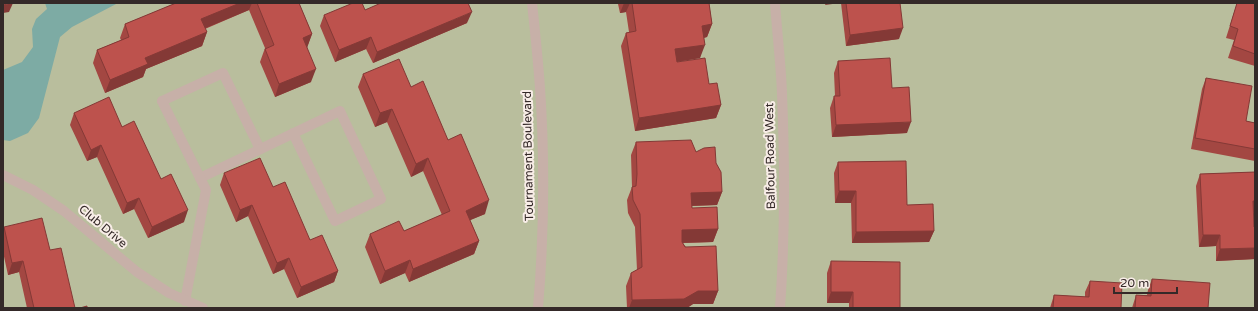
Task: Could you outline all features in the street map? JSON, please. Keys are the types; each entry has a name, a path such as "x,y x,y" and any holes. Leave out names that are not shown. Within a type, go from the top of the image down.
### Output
{"street":[{"name":"Tournament Boulevard","path":"532,3 540,89 543,178 541,266 538,308"},
{"name":"Balfour Road West","path":"775,3 782,94 784,188 780,308"},
{"path":"185,301 206,190 162,100 223,73 260,149"},
{"path":"200,178 293,133 340,111 381,199 335,220 293,133"},
{"name":"Club Drive","path":"3,175 33,190 64,211 138,272 169,293 203,308"}],"green space":[{"path":"3,3 1255,3 1255,308 3,308"}],"water":[{"path":"45,3 118,3 72,27 60,37 39,118 28,133 10,141 3,140 3,70 22,62 33,47 32,29 36,19 47,9"}],"building":[{"path":"176,3 240,3 201,19 207,32 145,58 148,64 110,80 97,50 129,37 125,24"},
{"path":"257,3 299,3 312,34 303,38 316,69 279,84 265,49 274,45"},
{"path":"353,3 362,3 365,10 381,3 468,3 472,12 377,52 371,37 339,50 324,15"},
{"path":"632,3 709,3 712,24 702,26 705,45 675,49 677,62 705,58 709,84 717,83 721,105 639,118 626,33 636,31"},
{"path":"846,3 900,3 903,28 850,35"},
{"path":"1237,3 1255,3 1255,54 1233,46 1238,29 1230,26"},
{"path":"890,58 892,88 909,87 911,122 836,125 834,96 840,96 838,61"},
{"path":"399,59 411,87 423,81 448,140 461,134 489,200 466,211 479,241 413,269 410,260 385,271 370,234 399,221 404,231 450,211 428,158 416,164 392,109 380,113 363,74"},
{"path":"1206,78 1252,86 1246,121 1255,123 1255,149 1195,138"},
{"path":"109,97 122,127 134,121 161,179 171,174 188,210 152,227 139,198 127,203 101,145 91,150 74,113"},
{"path":"691,140 696,152 704,148 715,147 716,163 721,172 722,192 691,193 692,208 717,207 718,229 682,230 682,242 685,247 716,246 718,291 698,291 684,299 632,300 631,273 642,267 640,214 633,200 632,187 636,186 636,142"},
{"path":"260,158 273,187 285,182 310,240 322,235 338,271 301,287 289,258 277,263 252,205 240,210 224,173"},
{"path":"906,161 907,205 933,204 934,231 856,232 856,191 839,191 838,162"},
{"path":"1255,172 1255,201 1253,201 1255,248 1220,249 1220,235 1203,235 1200,174"},
{"path":"42,218 50,250 61,248 75,308 34,308 23,261 12,263 4,227"},
{"path":"831,261 900,262 900,308 853,308 853,292 831,292"},
{"path":"1152,279 1210,283 1208,308 1135,308 1136,295 1151,296"},
{"path":"1090,281 1122,283 1121,308 1053,308 1054,295 1089,297"}]}
